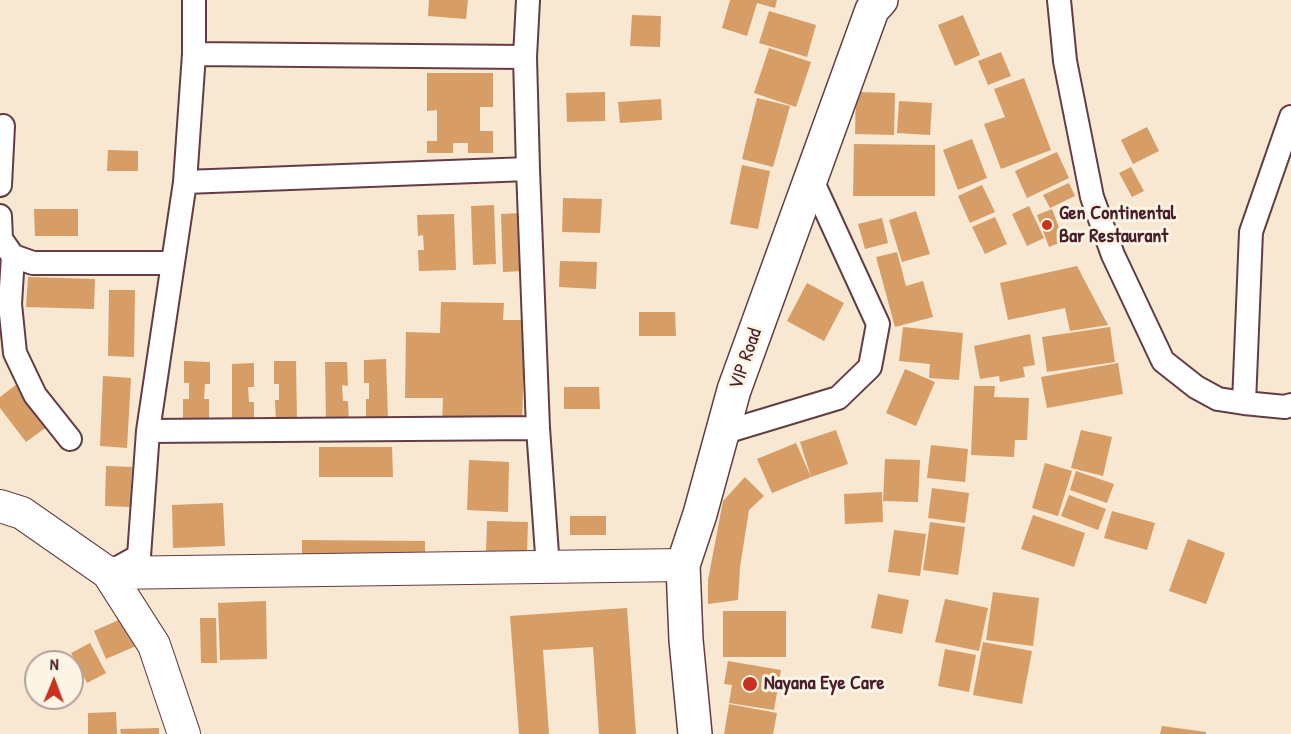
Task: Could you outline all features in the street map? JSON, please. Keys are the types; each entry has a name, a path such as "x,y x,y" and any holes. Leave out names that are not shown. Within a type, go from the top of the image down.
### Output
{"highway":[{"name":"VIP Road","path":"695,734 686,640 683,566 700,514 734,390 872,10 881,0"}],"street":[{"path":"108,573 139,556 148,431 184,182 194,54 194,0"},
{"path":"528,0 525,57 528,169 538,428 548,568"},
{"path":"1059,0 1065,61 1092,197 1113,255 1163,361 1196,387 1218,399 1285,407 1291,405"},
{"path":"194,54 525,57"},
{"path":"1244,403 1251,232 1291,117"},
{"path":"0,185 3,126"},
{"path":"184,182 528,169"},
{"path":"722,433 838,398 870,367 878,324 811,178"},
{"path":"0,216 2,239 13,256 10,304 15,353 35,395 70,439"},
{"path":"13,256 33,263 172,263"},
{"path":"148,431 538,428"},
{"path":"0,506 22,513 108,573 154,645 184,734"},
{"path":"108,573 683,566"}],"building":[{"path":"429,0 468,0 466,19 428,16"},
{"path":"730,0 777,0 775,8 757,3 747,36 722,28"},
{"path":"769,11 816,25 807,57 759,43"},
{"path":"632,15 661,16 660,47 630,46"},
{"path":"963,15 980,55 955,66 938,25"},
{"path":"769,48 811,62 796,107 754,93"},
{"path":"1001,52 1011,76 988,85 978,61"},
{"path":"427,73 493,73 493,107 480,107 480,131 493,131 493,153 468,153 468,143 453,143 453,153 427,153 427,141 437,141 437,110 427,111"},
{"path":"1024,78 1051,150 1001,169 984,124 1005,117 994,89"},
{"path":"605,92 605,121 567,122 566,93"},
{"path":"856,92 895,93 894,135 855,134"},
{"path":"757,98 790,106 773,167 742,159"},
{"path":"661,99 662,120 620,123 618,102"},
{"path":"899,101 932,103 930,135 897,133"},
{"path":"1147,127 1159,151 1133,164 1121,140"},
{"path":"972,139 987,178 958,190 943,150"},
{"path":"854,144 935,145 935,196 853,196"},
{"path":"108,150 138,151 138,171 107,171"},
{"path":"1057,152 1069,178 1027,198 1015,171"},
{"path":"742,165 770,171 758,229 730,224"},
{"path":"1131,167 1144,191 1132,197 1119,173"},
{"path":"1069,183 1075,196 1050,208 1043,195"},
{"path":"982,185 995,212 970,223 958,196"},
{"path":"563,198 602,199 600,233 562,232"},
{"path":"494,205 496,264 473,265 471,206"},
{"path":"1029,206 1044,238 1027,246 1012,214"},
{"path":"34,209 78,209 78,236 35,236"},
{"path":"1052,209 1064,241 1049,247 1037,215"},
{"path":"916,211 930,254 902,262 889,220"},
{"path":"521,213 523,271 503,272 501,214"},
{"path":"454,214 456,270 419,271 418,250 424,250 423,235 418,236 417,215"},
{"path":"995,217 1007,244 985,254 972,227"},
{"path":"882,218 888,243 865,249 858,224"},
{"path":"897,252 906,286 923,281 933,317 895,327 876,257"},
{"path":"560,261 597,262 596,289 559,287"},
{"path":"1077,266 1108,325 1070,331 1065,308 1008,320 1000,283"},
{"path":"28,277 95,279 94,309 26,307"},
{"path":"807,283 844,303 824,341 787,321"},
{"path":"109,290 135,290 134,357 108,356"},
{"path":"441,302 504,303 503,320 525,320 522,425 442,423 443,398 405,398 406,332 440,333"},
{"path":"639,312 675,312 676,336 639,336"},
{"path":"903,327 963,333 959,380 929,378 930,364 899,361"},
{"path":"1110,327 1115,362 1047,372 1042,337"},
{"path":"1030,334 1035,365 1023,367 1025,377 1000,382 999,376 980,379 974,346"},
{"path":"386,359 388,420 366,421 369,383 364,383 364,360"},
{"path":"184,361 210,362 210,384 205,384 204,399 209,399 209,424 183,423 183,399 189,399 189,383 184,383"},
{"path":"274,361 296,361 297,422 276,423 275,400 279,400 279,384 274,384"},
{"path":"325,362 347,362 348,386 342,385 343,401 348,401 349,422 326,422"},
{"path":"254,363 254,387 248,387 249,402 254,402 254,423 232,424 232,364"},
{"path":"1118,363 1123,394 1047,408 1041,377"},
{"path":"905,369 935,382 916,426 886,413"},
{"path":"103,376 131,378 127,448 100,446"},
{"path":"17,384 48,426 26,442 0,408 0,397"},
{"path":"974,386 995,386 994,397 1029,398 1027,440 1015,440 1014,457 971,455"},
{"path":"564,387 599,387 600,409 564,409"},
{"path":"836,430 848,464 811,477 800,442"},
{"path":"1081,430 1112,437 1103,476 1071,468"},
{"path":"796,443 811,477 772,493 757,459"},
{"path":"931,445 968,449 965,482 927,478"},
{"path":"319,447 392,447 393,477 319,477"},
{"path":"885,459 920,460 918,502 883,501"},
{"path":"469,460 509,462 508,512 467,510"},
{"path":"1045,463 1072,471 1058,516 1032,508"},
{"path":"106,466 132,467 130,507 105,506"},
{"path":"1076,471 1114,484 1107,503 1070,490"},
{"path":"745,477 764,496 749,510 740,567 738,600 708,604 708,580 723,501"},
{"path":"932,488 969,493 965,523 928,518"},
{"path":"882,492 883,522 845,524 844,494"},
{"path":"1069,495 1106,509 1098,530 1061,516"},
{"path":"223,503 225,546 173,548 172,505"},
{"path":"1112,511 1155,523 1147,550 1104,538"},
{"path":"1033,515 1085,533 1074,567 1021,549"},
{"path":"570,516 606,516 606,535 570,535"},
{"path":"487,521 528,522 527,553 486,552"},
{"path":"930,522 965,527 958,575 923,570"},
{"path":"894,530 926,534 920,576 888,572"},
{"path":"1188,539 1225,553 1206,604 1169,591"},
{"path":"302,540 425,541 425,567 302,565"},
{"path":"993,592 1039,598 1033,646 986,640"},
{"path":"878,594 909,600 902,634 871,628"},
{"path":"945,599 988,608 979,651 935,642"},
{"path":"266,601 267,659 220,660 218,603"},
{"path":"627,608 636,734 599,734 593,647 543,650 549,734 519,734 510,616"},
{"path":"723,611 786,611 786,657 723,657"},
{"path":"123,618 136,646 106,659 94,631"},
{"path":"200,618 216,618 217,663 201,663"},
{"path":"983,642 1032,651 1022,704 973,695"},
{"path":"90,643 106,673 87,683 84,677 84,650 77,650"},
{"path":"945,649 976,655 969,692 938,686"},
{"path":"728,661 781,670 774,710 729,703 732,685 724,684"},
{"path":"729,704 777,713 773,734 724,734"},
{"path":"116,712 117,734 88,734 88,713"},
{"path":"1162,726 1206,732 1206,734 1160,734"},
{"path":"159,728 159,734 121,734 120,729"}],"place":[{"name":"Gen Continental Bar Restaurant","path":"1047,225"},
{"name":"Nayana Eye Care","path":"750,684"}]}
